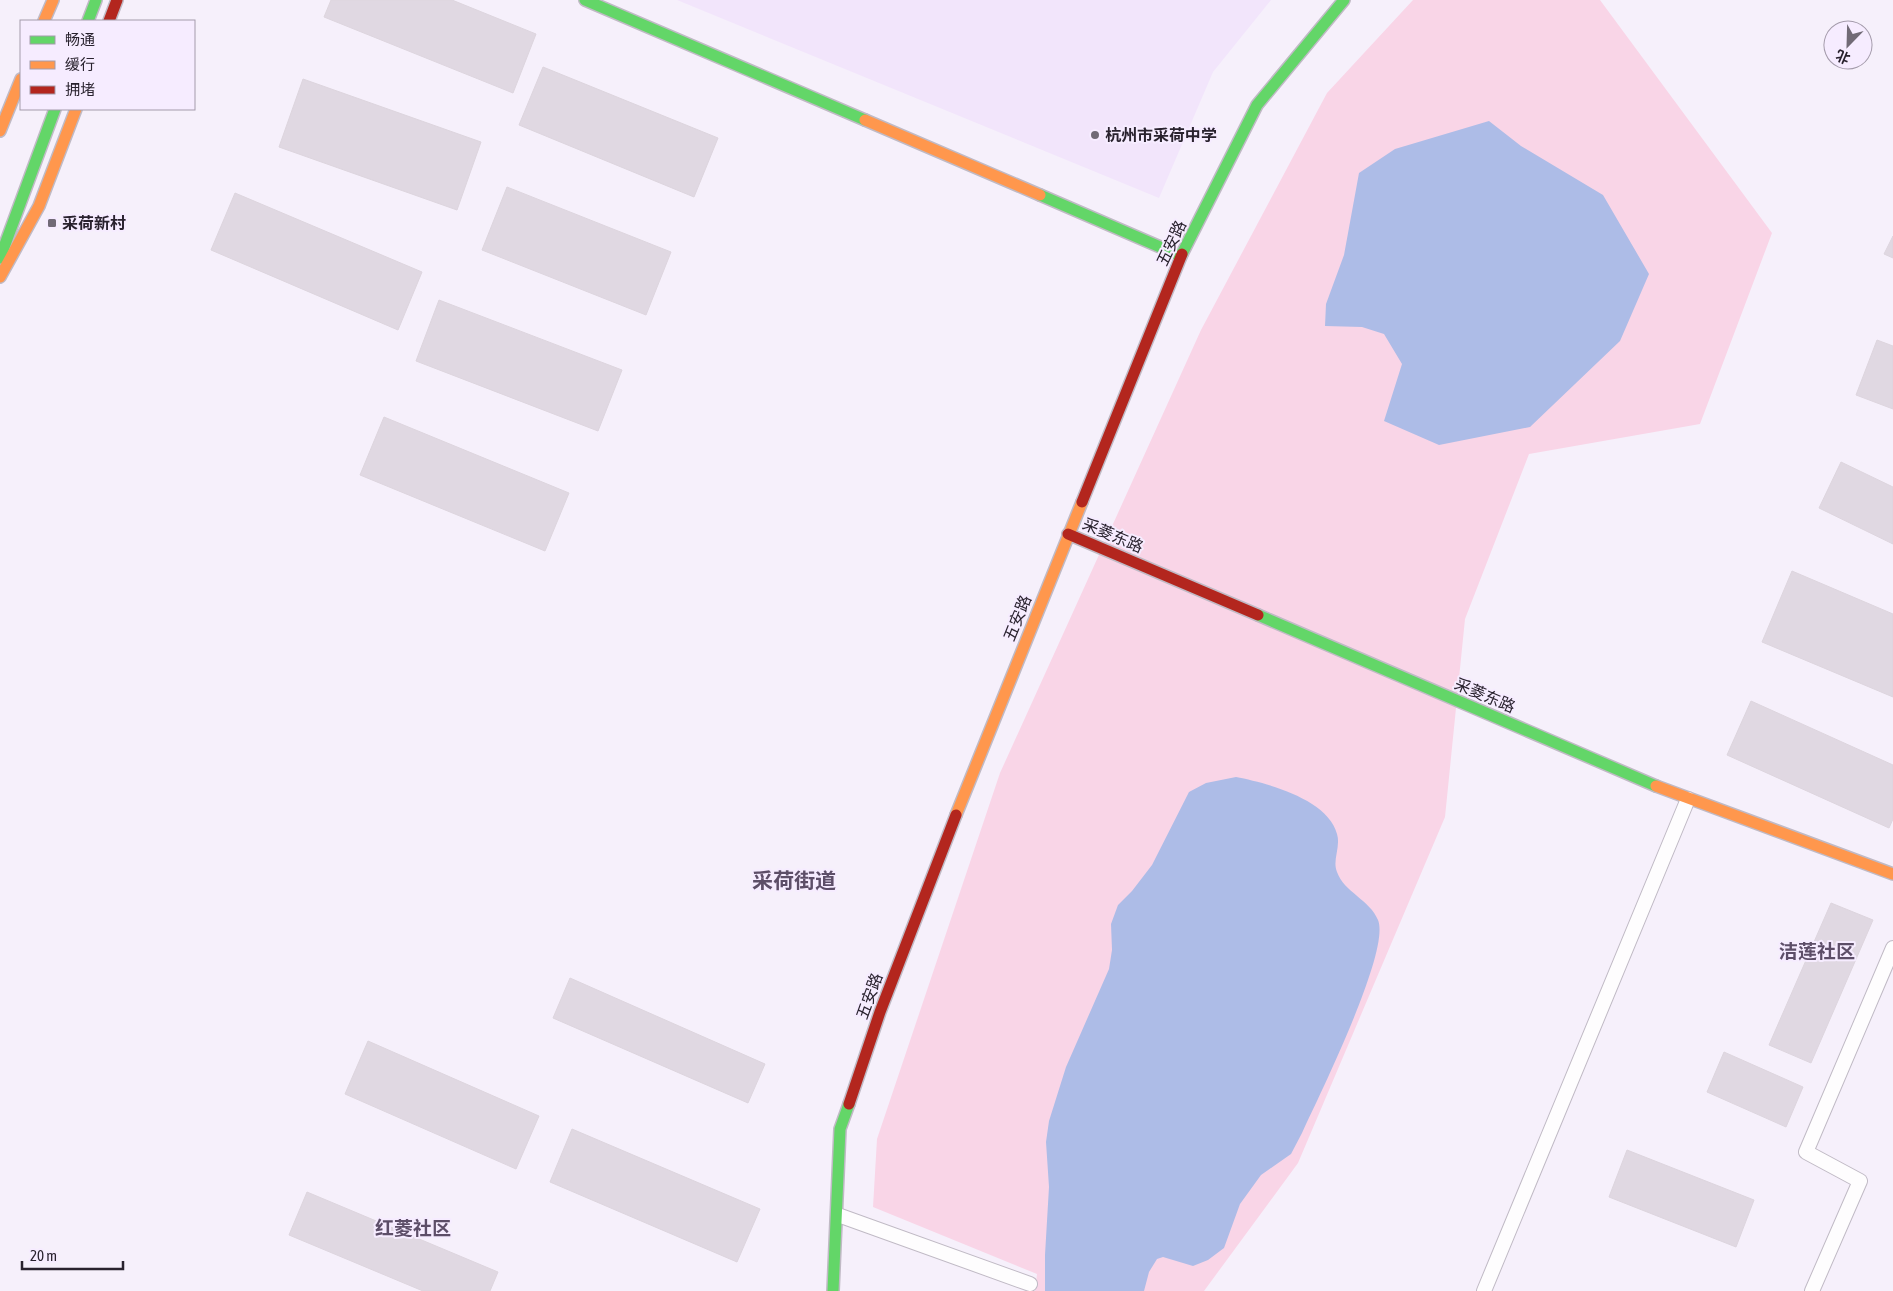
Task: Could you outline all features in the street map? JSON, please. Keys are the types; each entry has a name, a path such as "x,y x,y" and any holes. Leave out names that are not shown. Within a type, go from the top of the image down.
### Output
{"main road":[{"path":"44,20 53,0"},
{"path":"88,20 96,0"},
{"path":"109,20 117,0"},
{"path":"585,0 1181,256"},
{"name":"五安路","path":"833,1291 838,1215 840,1129 905,947 972,773 1181,256 1257,105 1344,0"},
{"path":"0,131 20,81"},
{"path":"0,258 55,110"},
{"path":"0,276 39,206 76,110"},
{"name":"采菱东路","path":"1068,534 1688,799 1893,874"}],"lane":[{"path":"1484,1291 1688,799"},
{"path":"1812,1291 1860,1181 1806,1152 1893,948"},
{"path":"838,1215 1030,1284"}],"shaded area":[{"name":"杭州市采荷中学","path":"677,0 1271,0 1213,72 1159,198"},
{"path":"1413,0 1600,0 1772,233 1700,424 1529,454 1465,619 1445,817 1298,1163 1204,1291 1035,1291 1037,1274 873,1207 877,1139 1000,773 1201,330 1327,93"}],"water":[{"path":"1489,121 1521,146 1603,195 1649,274 1620,341 1530,427 1439,445 1384,421 1402,364 1384,334 1362,327 1325,326 1326,304 1344,255 1359,173 1395,149"},
{"path":"1236,777 1279,788 1295,795 1322,811 1331,822 1338,839 1335,863 1340,879 1369,907 1378,920 1379,937 1364,992 1337,1058 1291,1154 1261,1175 1240,1204 1224,1248 1208,1260 1193,1266 1163,1257 1157,1259 1149,1272 1144,1291 1045,1291 1049,1187 1046,1142 1049,1121 1066,1067 1109,969 1112,950 1111,924 1118,905 1132,891 1152,865 1189,792 1206,783"}],"building":[{"path":"331,0 452,0 536,34 513,93 324,17"},
{"path":"543,67 718,138 694,197 519,125"},
{"path":"303,79 481,142 457,210 279,147"},
{"path":"507,187 671,252 646,315 482,250"},
{"path":"235,193 422,272 398,330 211,250"},
{"path":"1893,236 1893,258 1884,254"},
{"path":"439,300 622,370 598,431 416,361"},
{"path":"1877,340 1893,346 1893,409 1856,395"},
{"path":"384,417 569,493 545,551 360,475"},
{"path":"1841,462 1893,487 1893,544 1819,508"},
{"path":"1792,571 1893,614 1893,697 1762,642"},
{"path":"1751,701 1893,765 1893,819 1889,828 1727,755"},
{"path":"1831,903 1873,920 1811,1063 1769,1045"},
{"path":"570,978 765,1064 748,1103 553,1018"},
{"path":"368,1041 539,1116 516,1169 345,1094"},
{"path":"1724,1052 1803,1087 1786,1127 1707,1092"},
{"path":"572,1129 760,1209 737,1262 550,1182"},
{"path":"1627,1150 1754,1200 1736,1247 1609,1197"},
{"path":"307,1192 498,1272 490,1291 423,1291 289,1235"}],"traffic: fast":[{"path":"88,20 96,0"},
{"path":"585,0 865,120"},
{"path":"1182,254 1257,105 1344,0"},
{"path":"0,258 55,110"},
{"path":"1040,195 1181,256"},
{"path":"1258,615 1656,786"},
{"path":"833,1291 840,1129 849,1104"}],"traffic: slow":[{"path":"44,20 53,0"},
{"path":"0,131 20,81"},
{"path":"0,277 39,206 76,110"},
{"path":"865,120 1040,195"},
{"path":"956,815 1082,502"},
{"path":"1656,786 1893,874"}],"traffic: jam":[{"path":"109,20 117,0"},
{"path":"1082,502 1182,254"},
{"path":"1068,534 1258,615"},
{"path":"849,1104 880,1012 956,815"}],"place":[{"name":"杭州市采荷中学","path":"1095,135"},
{"name":"采荷新村","path":"52,223"}],"district":[{"name":"采荷街道","path":"794,881"},
{"name":"洁莲社区","path":"1817,951"},
{"name":"红菱社区","path":"413,1228"}]}
